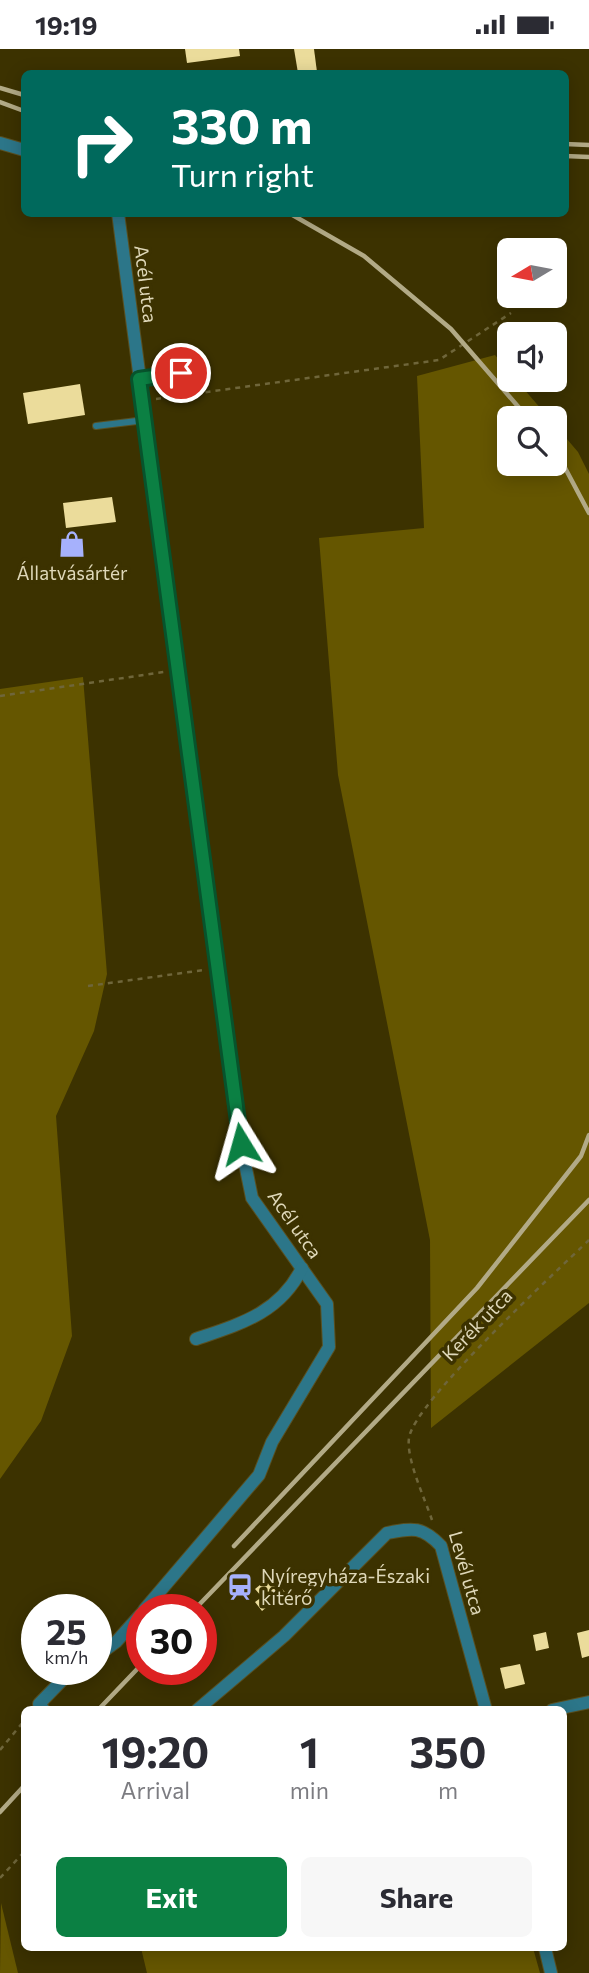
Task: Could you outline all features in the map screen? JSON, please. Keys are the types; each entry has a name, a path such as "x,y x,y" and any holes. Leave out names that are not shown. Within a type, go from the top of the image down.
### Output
{"street":[{"path":"0,143 21,149"},
{"name":"Acél utca","path":"119,217 218,970 252,1198 327,1304 329,1347 272,1442 259,1475 158,1594"},
{"path":"196,1339 260,1316 281,1296 302,1268"},
{"name":"Levél utca","path":"202,1706 284,1636 387,1533 411,1528 429,1533 441,1546 484,1706"},
{"name":"Acél utca","path":"112,1645 126,1631"},
{"path":"42,1706 60,1685"},
{"path":"567,1707 589,1702"},
{"path":"546,1951 551,1973"}],"lane":[{"path":"139,379 181,373"},
{"path":"96,426 145,420"}],"path":[{"path":"142,401 439,360 511,313"},
{"path":"0,696 178,669"},
{"path":"88,986 218,970"},
{"name":"Kerék utca","path":"408,1447 415,1421 471,1356 589,1240"},
{"name":"Levél utca","path":"408,1447 433,1522"},
{"path":"0,1750 21,1725"},
{"path":"0,1878 21,1855"}],"shaded area":[{"path":"495,355 497,392 526,392 539,406 497,406 497,476 567,476 567,439 578,452 589,474 589,1303 431,1428 430,1240 338,775 319,538 424,528 417,376"},
{"path":"83,677 107,974 94,1031 56,1116 72,1336 41,1421 0,1479 0,689"},
{"path":"1,1903 18,1973 0,1973"},
{"path":"142,1951 534,1951 540,1973 147,1973"}],"building":[{"path":"185,49 239,49 240,56 187,63"},
{"path":"294,49 314,49 317,70 298,70"},
{"path":"80,384 85,415 28,424 23,393"},
{"path":"112,497 116,522 66,528 63,503"},
{"path":"271,1576 285,1592 262,1611 255,1602 262,1597 255,1589"},
{"path":"589,1630 589,1656 582,1658 577,1633"},
{"path":"546,1632 549,1648 536,1651 533,1635"},
{"path":"520,1664 525,1684 505,1689 500,1668"}],"railway":[{"path":"0,88 21,94"},
{"path":"0,102 21,110"},
{"path":"569,144 589,145"},
{"path":"569,156 589,157"},
{"path":"296,217 364,256 451,329 518,406"},
{"path":"567,472 589,513"},
{"path":"234,1546 477,1288 581,1156 589,1135"},
{"path":"209,1594 589,1200"},
{"path":"102,1706 126,1681"},
{"path":"0,1812 21,1789"}],"place":[{"name":"Állatvásártér","path":"72,544"},
{"name":"Nyíregyháza-Északi kitérő","path":"240,1587"}],"route":[{"path":"181,373 139,379 241,1144"}]}
